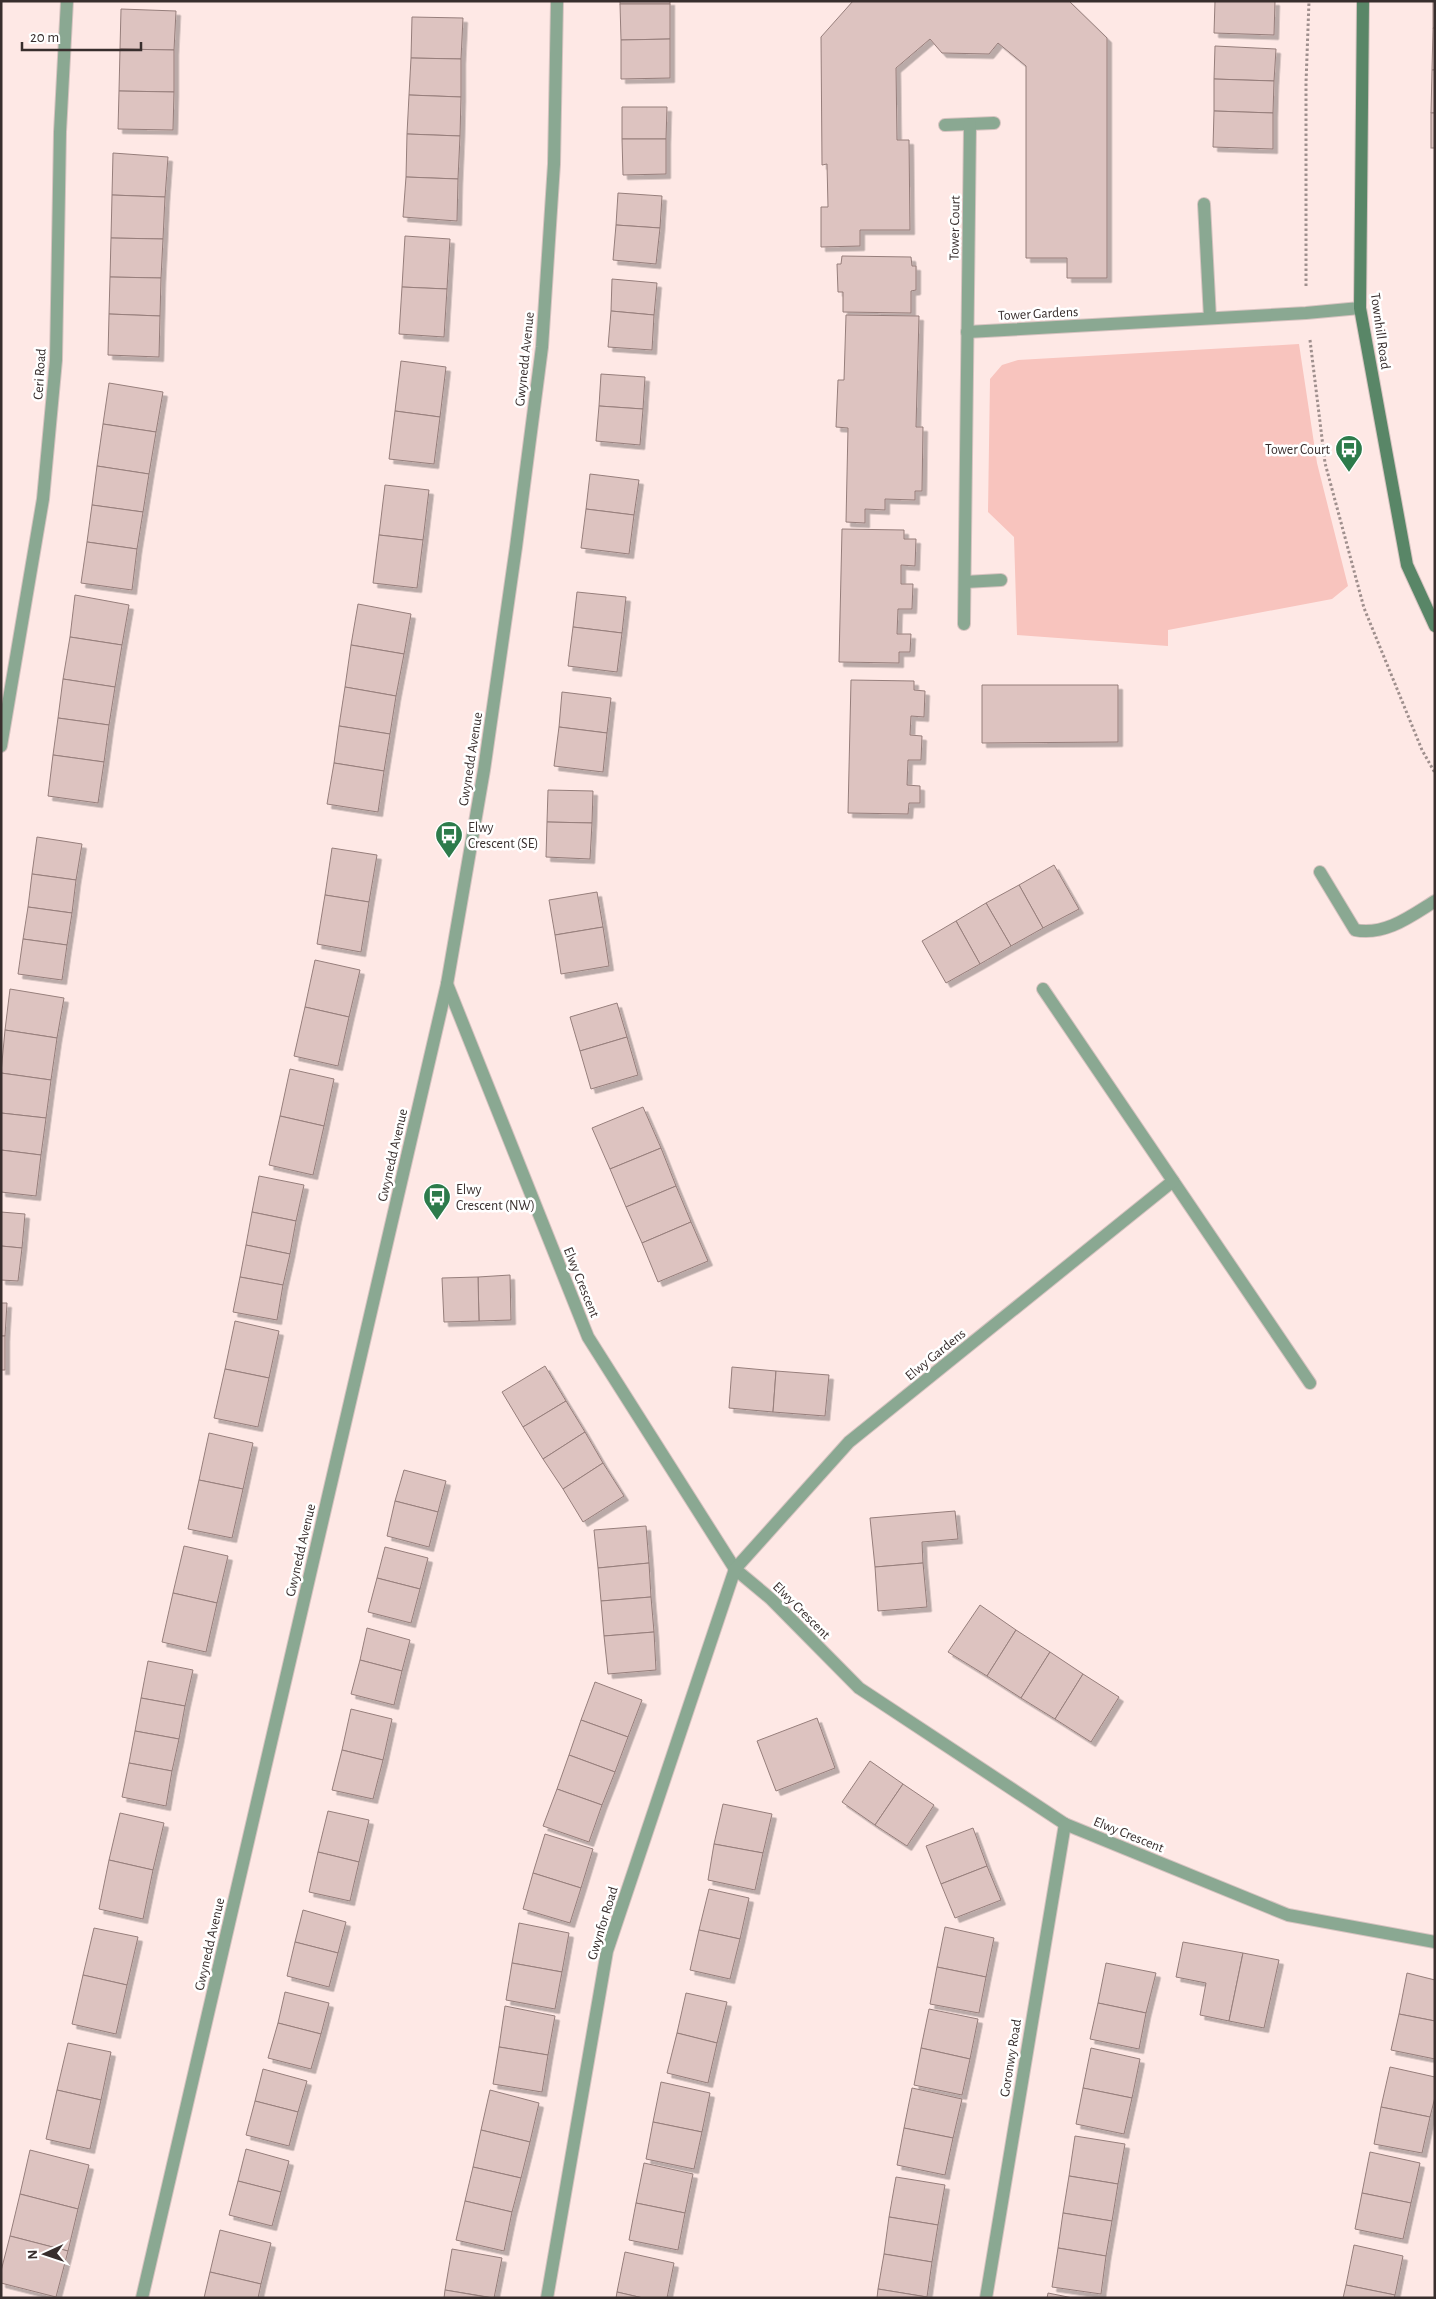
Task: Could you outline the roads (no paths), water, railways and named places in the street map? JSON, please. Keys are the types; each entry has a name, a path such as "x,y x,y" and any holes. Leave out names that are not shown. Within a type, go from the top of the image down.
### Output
{"street":[{"name":"Ceri Road","path":"1,746 43,499 56,360 60,132 67,1"},
{"name":"Gwynedd Avenue","path":"142,2298 446,984 484,770 542,346 554,164 557,1"},
{"name":"Townhill Road","path":"1363,1 1360,308 1407,566 1435,626"},
{"path":"945,125 994,123"},
{"name":"Tower Court","path":"967,332 970,124"},
{"path":"1204,204 1210,318"},
{"name":"Tower Gardens","path":"967,332 1306,313 1360,308"},
{"path":"964,624 967,332"},
{"path":"965,582 1001,580"},
{"path":"1320,872 1355,930 1368,932 1401,922 1435,901"},
{"name":"Elwy Crescent","path":"446,984 588,1336 735,1569 771,1599 859,1688 1065,1824 1288,1915 1435,1942"},
{"path":"1043,989 1310,1383"},
{"name":"Elwy Gardens","path":"735,1569 849,1442 1173,1181"},
{"name":"Gwynfor Road","path":"547,2298 607,1951 735,1569"},
{"name":"Goronwy Road","path":"986,2298 1065,1824"}],"place":[{"name":"Tower Court","path":"1349,473"},
{"name":"Elwy Crescent (SE)","path":"449,859"},
{"name":"Elwy Crescent (NW)","path":"437,1221"}]}
